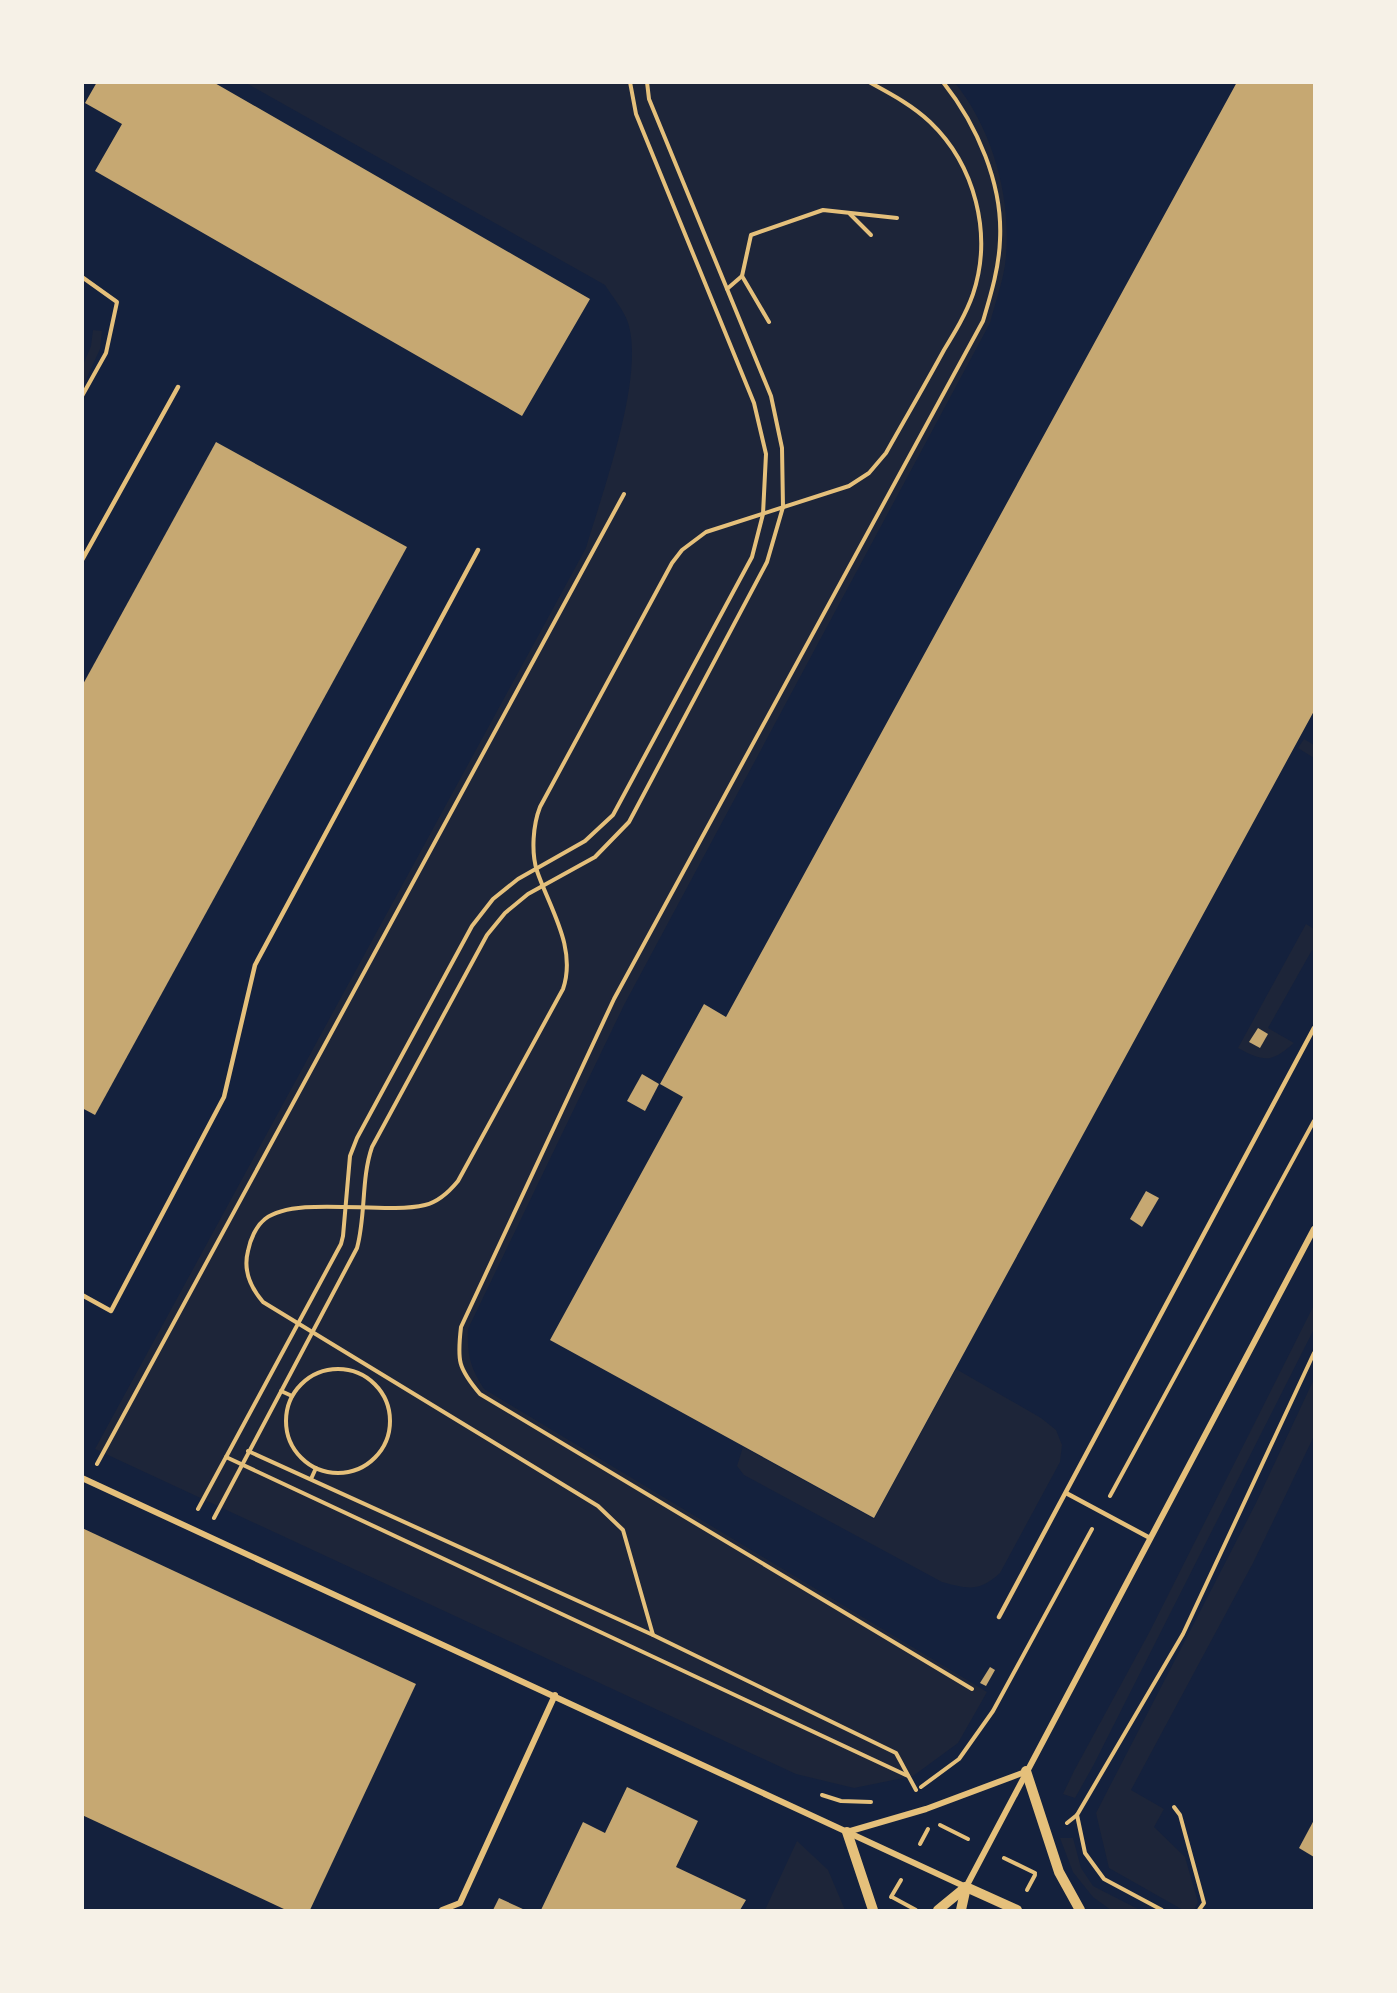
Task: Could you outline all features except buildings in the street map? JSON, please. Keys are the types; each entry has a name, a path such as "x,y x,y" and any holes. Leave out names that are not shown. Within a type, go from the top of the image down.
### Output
{"street":[{"path":"961,1911 966,1887 1026,1771 1314,1229"},
{"path":"85,1479 1017,1911"},
{"path":"442,1911 460,1903 555,1695"},
{"path":"847,1832 926,1809 1026,1771"},
{"path":"1026,1771 1056,1864 1080,1911"},
{"path":"847,1832 873,1911"},
{"path":"938,1911 966,1887"}],"lane":[{"path":"82,560 178,387"},
{"path":"82,1295 111,1311 224,1097 255,965 478,550"},
{"path":"999,1617 1314,1029"},
{"path":"1066,1493 1150,1538"}],"path":[{"path":"188,1527 340,1244 343,1236 350,1156 357,1138 472,926 493,899 518,879 585,841 613,814 752,557 763,514 766,454 754,403 636,114 630,82"},
{"path":"205,1535 357,1248 368,1160 372,1147 487,935 505,913 528,894 595,857 628,822 767,562 783,507 782,448 771,396 649,99 647,82"},
{"path":"653,1635 623,1530 598,1506 263,1302 253,1290 246,1259 252,1239 265,1219 281,1212 297,1208 363,1209 423,1206 443,1196 458,1181 563,989 566,979 568,968 565,944 536,868 534,838 536,818 544,796 672,563 682,550 706,532 849,486 869,473 886,453 966,311 981,256 977,203 963,166 951,147 930,122 907,103 869,82"},
{"path":"943,82 957,100 986,157 997,193 1000,238 996,279 983,321 614,999 460,1327 458,1353 464,1375 480,1394 972,1689"},
{"path":"727,289 742,276 751,235 822,210 897,218"},
{"path":"849,214 872,235"},
{"path":"742,276 769,322"},
{"path":"82,277 117,302 106,353 82,396"},
{"path":"85,1479 624,494"},
{"path":"906,1793 916,1790 959,1759 993,1712 1314,1122"},
{"path":"1162,1911 1104,1879 1086,1853 1077,1815 1183,1634 1314,1353"},
{"path":"366,1377 370,1367"},
{"path":"333,1370 350,1371 366,1377 379,1389 387,1404 390,1421 387,1438 379,1454 366,1465 350,1472 333,1473 316,1468 302,1459 292,1446 286,1430 286,1413 292,1396 303,1383 317,1374 333,1370"},
{"path":"281,1391 292,1396"},
{"path":"248,1451 653,1635 896,1753 916,1790"},
{"path":"226,1457 909,1776"},
{"path":"310,1479 316,1468"},
{"path":"813,1792 841,1801 875,1802"},
{"path":"1174,1807 1180,1815 1204,1903 1199,1911"},
{"path":"888,1904 911,1862"},
{"path":"891,1897 916,1911"}],"shaded area":[{"path":"246,83 955,83 969,102 990,145 1003,193 1007,241 1004,272 990,323 624,1005 468,1329 470,1360 484,1389 987,1692 958,1743 913,1776 854,1788 796,1774 95,1449 586,548 620,433 631,370 632,342 627,320 605,285"},
{"path":"93,330 102,331 100,349 83,386 83,365 91,346"},
{"path":"1304,739 1314,745 1314,758 1298,748"},
{"path":"1306,924 1314,929 1314,951 1312,950 1268,1028 1294,1043 1273,1057 1254,1056 1238,1048"},
{"path":"1314,1305 1314,1329 1093,1766 1075,1798 1063,1794 1150,1631"},
{"path":"956,1369 1041,1418 1056,1430 1062,1445 1060,1462 1000,1573 986,1583 966,1587 942,1582 744,1475 737,1466 743,1447 874,1519"},
{"path":"1314,1379 1314,1436 1253,1563 1131,1790 1164,1809 1154,1827 1185,1857 1198,1902 1194,1910 1183,1910 1109,1868 1096,1813 1256,1503"},
{"path":"1060,1838 1073,1838 1081,1868 1093,1886 1140,1910 1111,1910 1093,1897 1073,1872"},
{"path":"797,1841 828,1870 845,1910 765,1910"}]}
